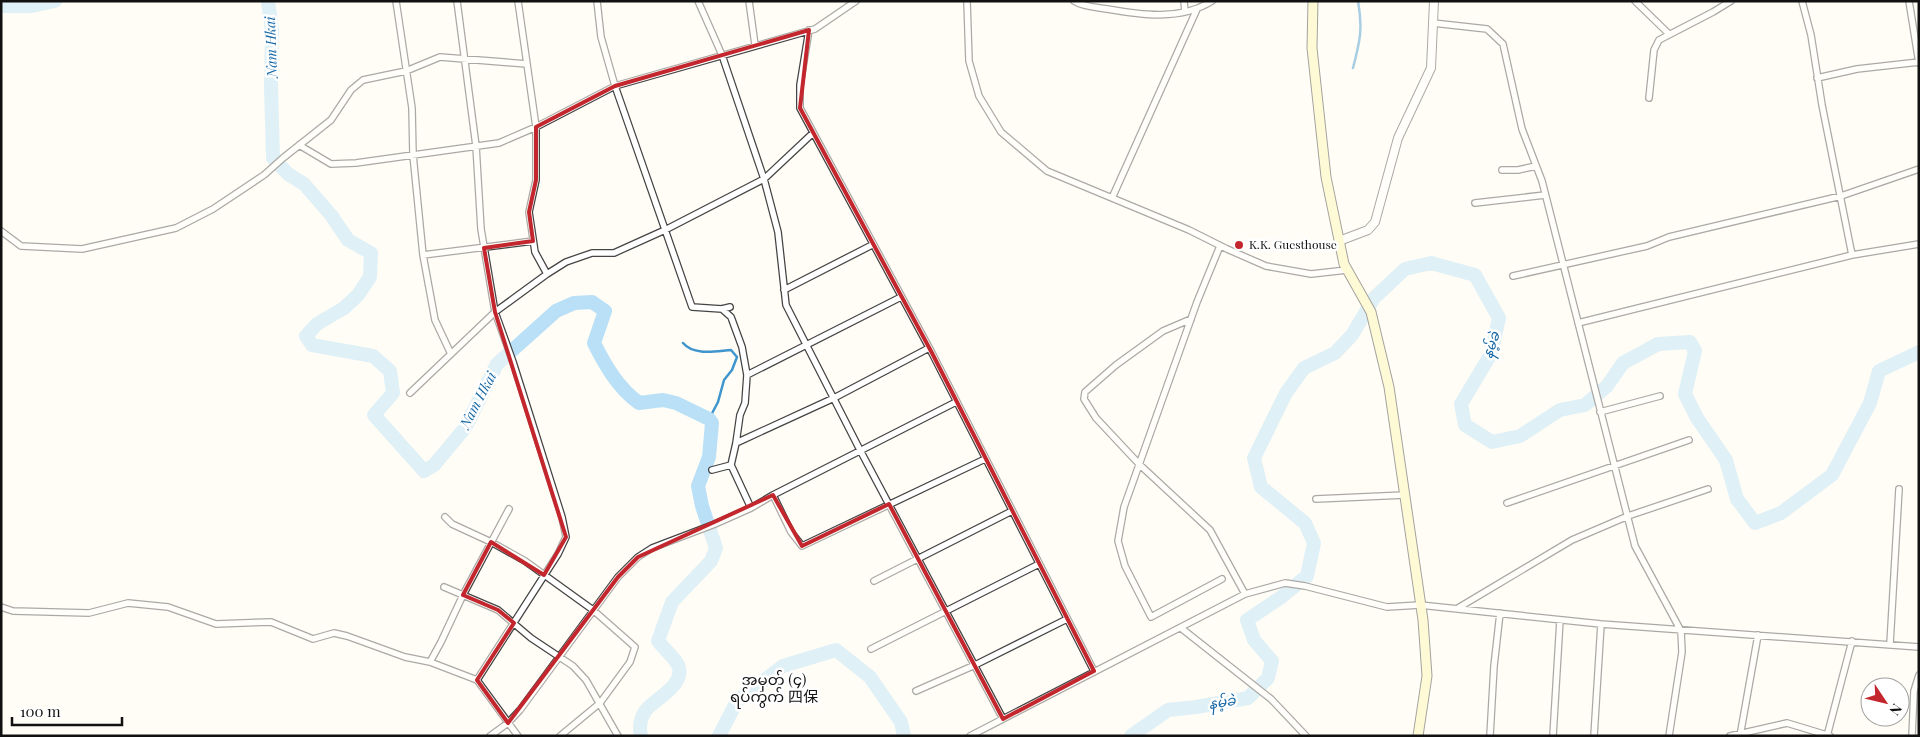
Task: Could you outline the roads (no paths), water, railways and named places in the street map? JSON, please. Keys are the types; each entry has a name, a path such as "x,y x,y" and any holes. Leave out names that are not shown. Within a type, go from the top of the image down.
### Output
{"main road":[{"path":"1313,1 1312,48 1326,177 1344,264 1371,312 1389,386 1420,605 1427,676 1418,736"}],"street":[{"path":"396,1 412,108 413,155 423,255 435,320 451,354"},
{"path":"457,1 476,146 481,229 495,312 513,362 562,518 566,537 477,680"},
{"path":"518,1 536,128 536,180 529,212 535,252 546,274"},
{"path":"597,1 601,37 615,86 692,307 722,309 730,307"},
{"path":"698,1 722,54 764,179 778,232 786,304 860,450 1003,719"},
{"path":"749,1 755,45"},
{"path":"967,1 969,61 979,96 1001,132 1047,171 1189,230 1266,266 1311,274 1347,270"},
{"path":"1074,1 1086,6 1141,15 1185,12 1212,1"},
{"path":"1184,1 1185,12"},
{"path":"1339,241 1368,230 1375,222 1398,138 1431,68 1434,1"},
{"path":"1634,1 1668,34"},
{"path":"1649,98 1654,50 1659,40 1731,1"},
{"path":"1802,1 1811,35 1852,255"},
{"path":"1818,78 1857,69 1919,62 1909,1"},
{"path":"299,145 331,164 356,163 498,142 536,128 615,86 815,29 855,2"},
{"path":"1112,198 1197,8"},
{"path":"1433,23 1487,29 1503,44 1522,129 1545,195 1635,546 1681,631 1682,652 1669,736"},
{"path":"809,30 800,85 800,108 929,348 1094,671"},
{"path":"1,231 21,246 82,248 176,228 213,209 264,176 283,158 331,120 351,90 363,80 406,71 440,57 527,64"},
{"path":"410,393 495,312 546,274 566,262 592,254 614,253 665,230 764,179 813,133"},
{"path":"1502,170 1518,170 1536,166"},
{"path":"1513,276 1647,246 1669,237 1841,196 1919,169"},
{"path":"1475,203 1545,195"},
{"path":"423,255 534,241"},
{"path":"1578,323 1852,255 1919,244"},
{"path":"784,290 872,245"},
{"path":"1220,246 1191,319 1124,506 1118,541 1125,566 1151,617 1222,579"},
{"path":"747,375 806,343 901,297"},
{"path":"722,309 731,317 740,340 747,375 745,403 740,415 730,465 751,508"},
{"path":"1191,319 1162,331 1116,365 1086,392 1084,399 1096,418 1140,465 1210,530 1246,594"},
{"path":"736,442 834,398 929,348"},
{"path":"1600,412 1660,396"},
{"path":"490,736 508,723 520,710 618,577 638,558 652,548 751,508 956,402"},
{"path":"1507,503 1690,440"},
{"path":"773,495 791,532 802,546 985,459"},
{"path":"712,470 730,465"},
{"path":"1458,609 1572,540 1628,516 1708,489"},
{"path":"1890,644 1899,489"},
{"path":"1316,499 1404,495"},
{"path":"430,662 509,509"},
{"path":"874,582 1012,511"},
{"path":"445,516 452,524 491,542 544,575 593,610 635,647 630,662 600,703 560,736"},
{"path":"871,649 1039,564"},
{"path":"970,736 1246,594 1285,583 1305,586 1387,607 1420,605 1681,631 1919,646"},
{"path":"444,587 498,610 531,638 573,666 586,680 618,736"},
{"path":"1,607 12,611 89,613 128,603 168,607 216,624 271,622 313,639 334,633 369,643 405,658 430,662 477,680 518,736"},
{"path":"1490,736 1494,666 1500,614"},
{"path":"916,691 975,665 1067,619"},
{"path":"1553,736 1560,620"},
{"path":"1594,736 1600,624"},
{"path":"1181,628 1271,699 1306,736"},
{"path":"1741,734 1758,635"},
{"path":"1730,736 1787,722 1828,735 1852,641"},
{"path":"1912,736 1914,691 1919,675"}],"waterway":[{"name":"Nam Hkai","path":"1,6 32,6 55,1"},
{"name":"Nam Hkai","path":"268,1 272,30 273,158 288,174 304,184 331,215 348,240 371,253 370,277 358,295 344,308 317,324 306,336 312,345 373,356 390,371 393,393 374,415 424,471 434,465 465,428 497,364 556,311 574,303 592,302 605,311 594,343 613,376 631,397 639,403 663,400 676,403 709,419 712,423 709,457 698,486 702,506 716,548 711,561 672,602 658,641 674,659 680,672 678,679 669,691 650,706 642,716 640,723 641,736"},
{"path":"1353,68 1360,35 1358,1"},
{"name":"နမ့်ခဲ","path":"1131,736 1168,710 1248,698 1268,678 1272,661 1254,640 1247,620 1280,598 1307,576 1314,543 1305,523 1261,487 1254,458 1286,393 1304,368 1335,353 1352,335 1374,298 1405,269 1431,263 1475,275 1499,318 1491,354 1461,404 1465,425 1492,442 1520,436 1560,410 1585,405 1607,386 1623,363 1658,344 1690,342 1695,351 1685,394 1697,418 1726,460 1737,499 1755,523 1781,513 1832,475 1870,403 1879,371 1919,352"},
{"path":"683,343 693,350 699,351 731,350 737,357 732,370 724,380 718,402 709,419"},
{"name":"Nam Hkai","path":"719,736 737,701 783,666 836,650 870,677 901,722 904,736"}],"place":[{"name":"K.K. Guesthouse","path":"1239,245"}],"district":[{"name":"အမှတ် (၄) ရပ်ကွက် 四保","path":"774,688"}]}
